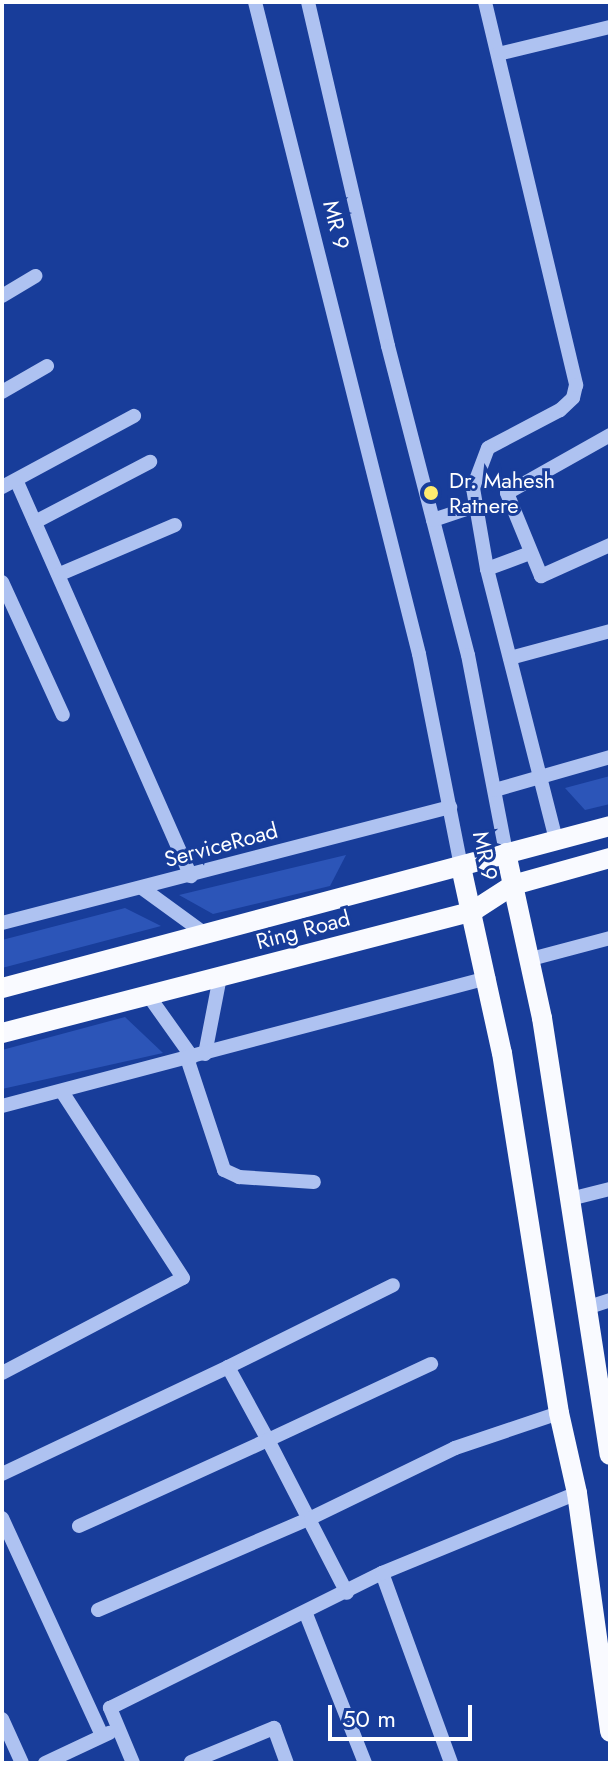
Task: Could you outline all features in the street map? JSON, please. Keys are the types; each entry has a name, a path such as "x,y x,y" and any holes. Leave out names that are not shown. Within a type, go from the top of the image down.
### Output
{"main road":[{"name":"Ring Road","path":"2,988 610,826"},
{"name":"MR 9","path":"506,853 531,959 586,1308 606,1403 610,1455"},
{"name":"Ring Road","path":"2,1033 473,911 513,885 610,858"},
{"name":"MR 9","path":"461,867 488,978 559,1413 577,1493 610,1732"}],"street":[{"name":"MR 9","path":"255,2 419,654 461,867"},
{"name":"MR 9","path":"308,2 468,655 506,853"},
{"path":"485,2 576,385 573,398 560,410 488,448 473,488 487,569 556,840"},
{"path":"498,54 610,27"},
{"path":"2,296 35,276"},
{"path":"2,392 47,366"},
{"path":"2,487 17,482 134,416"},
{"path":"610,435 507,493 541,576 610,545"},
{"path":"35,522 150,462"},
{"path":"17,482 191,876"},
{"path":"433,520 475,506"},
{"path":"60,574 175,525"},
{"path":"487,569 530,553"},
{"path":"3,588 63,715"},
{"path":"510,658 610,631"},
{"path":"495,790 610,757"},
{"name":"ServiceRoad","path":"2,923 450,807"},
{"path":"142,888 205,934"},
{"path":"531,959 610,938"},
{"path":"195,1056 220,977"},
{"path":"2,1106 488,978"},
{"path":"148,995 195,1056 224,1170 239,1177 314,1182"},
{"path":"2,1373 183,1278 62,1092"},
{"path":"570,1199 610,1189"},
{"path":"2,1474 393,1285"},
{"path":"586,1308 610,1300"},
{"path":"79,1526 431,1364"},
{"path":"228,1367 311,1518 347,1593"},
{"path":"98,1610 311,1518 455,1448 559,1413"},
{"path":"133,1763 110,1708 306,1614 382,1573 577,1493"},
{"path":"2,1518 102,1735"},
{"path":"382,1573 451,1763"},
{"path":"306,1614 365,1763"},
{"path":"2,1719 22,1763"},
{"path":"191,1762 274,1728 287,1763"},
{"path":"45,1763 102,1735 118,1731"}],"shaded area":[{"path":"610,776 610,804 585,810 565,788"},
{"path":"346,855 330,886 213,914 179,895"},
{"path":"125,908 161,926 2,968 2,940"},
{"path":"125,1017 163,1053 2,1089 2,1050"}],"place":[{"name":"Dr. Mahesh Ratnere","path":"431,493"}]}
